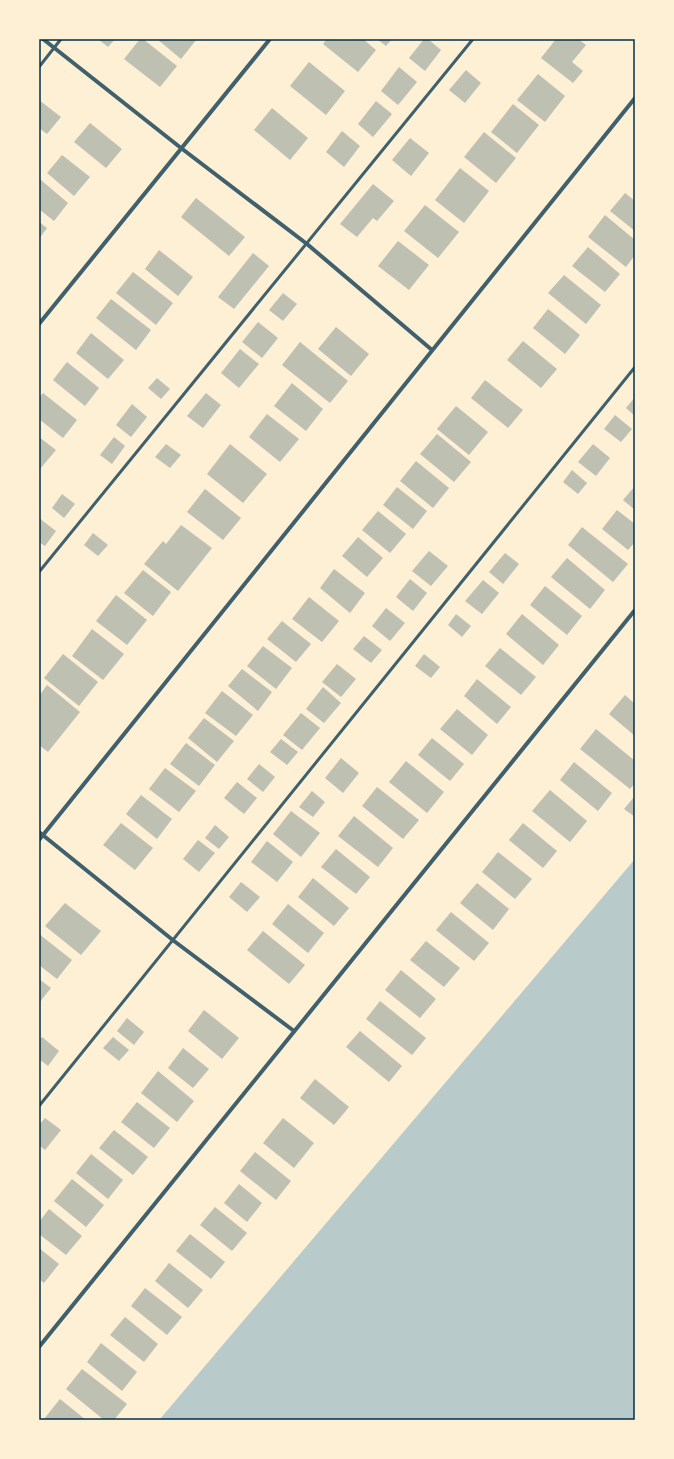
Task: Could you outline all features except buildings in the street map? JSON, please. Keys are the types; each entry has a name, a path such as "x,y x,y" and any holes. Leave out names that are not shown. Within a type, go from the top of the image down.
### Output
{"street":[{"path":"43,39 181,148 307,244 432,350"},
{"path":"39,324 270,39"},
{"path":"39,840 635,98"},
{"path":"39,1347 635,610"},
{"path":"39,832 174,941 294,1032"}],"lane":[{"path":"39,67 61,39"},
{"path":"39,572 473,39"},
{"path":"39,1106 174,941 635,367"}],"shaded area":[{"path":"635,859 635,1420 160,1419"}]}
